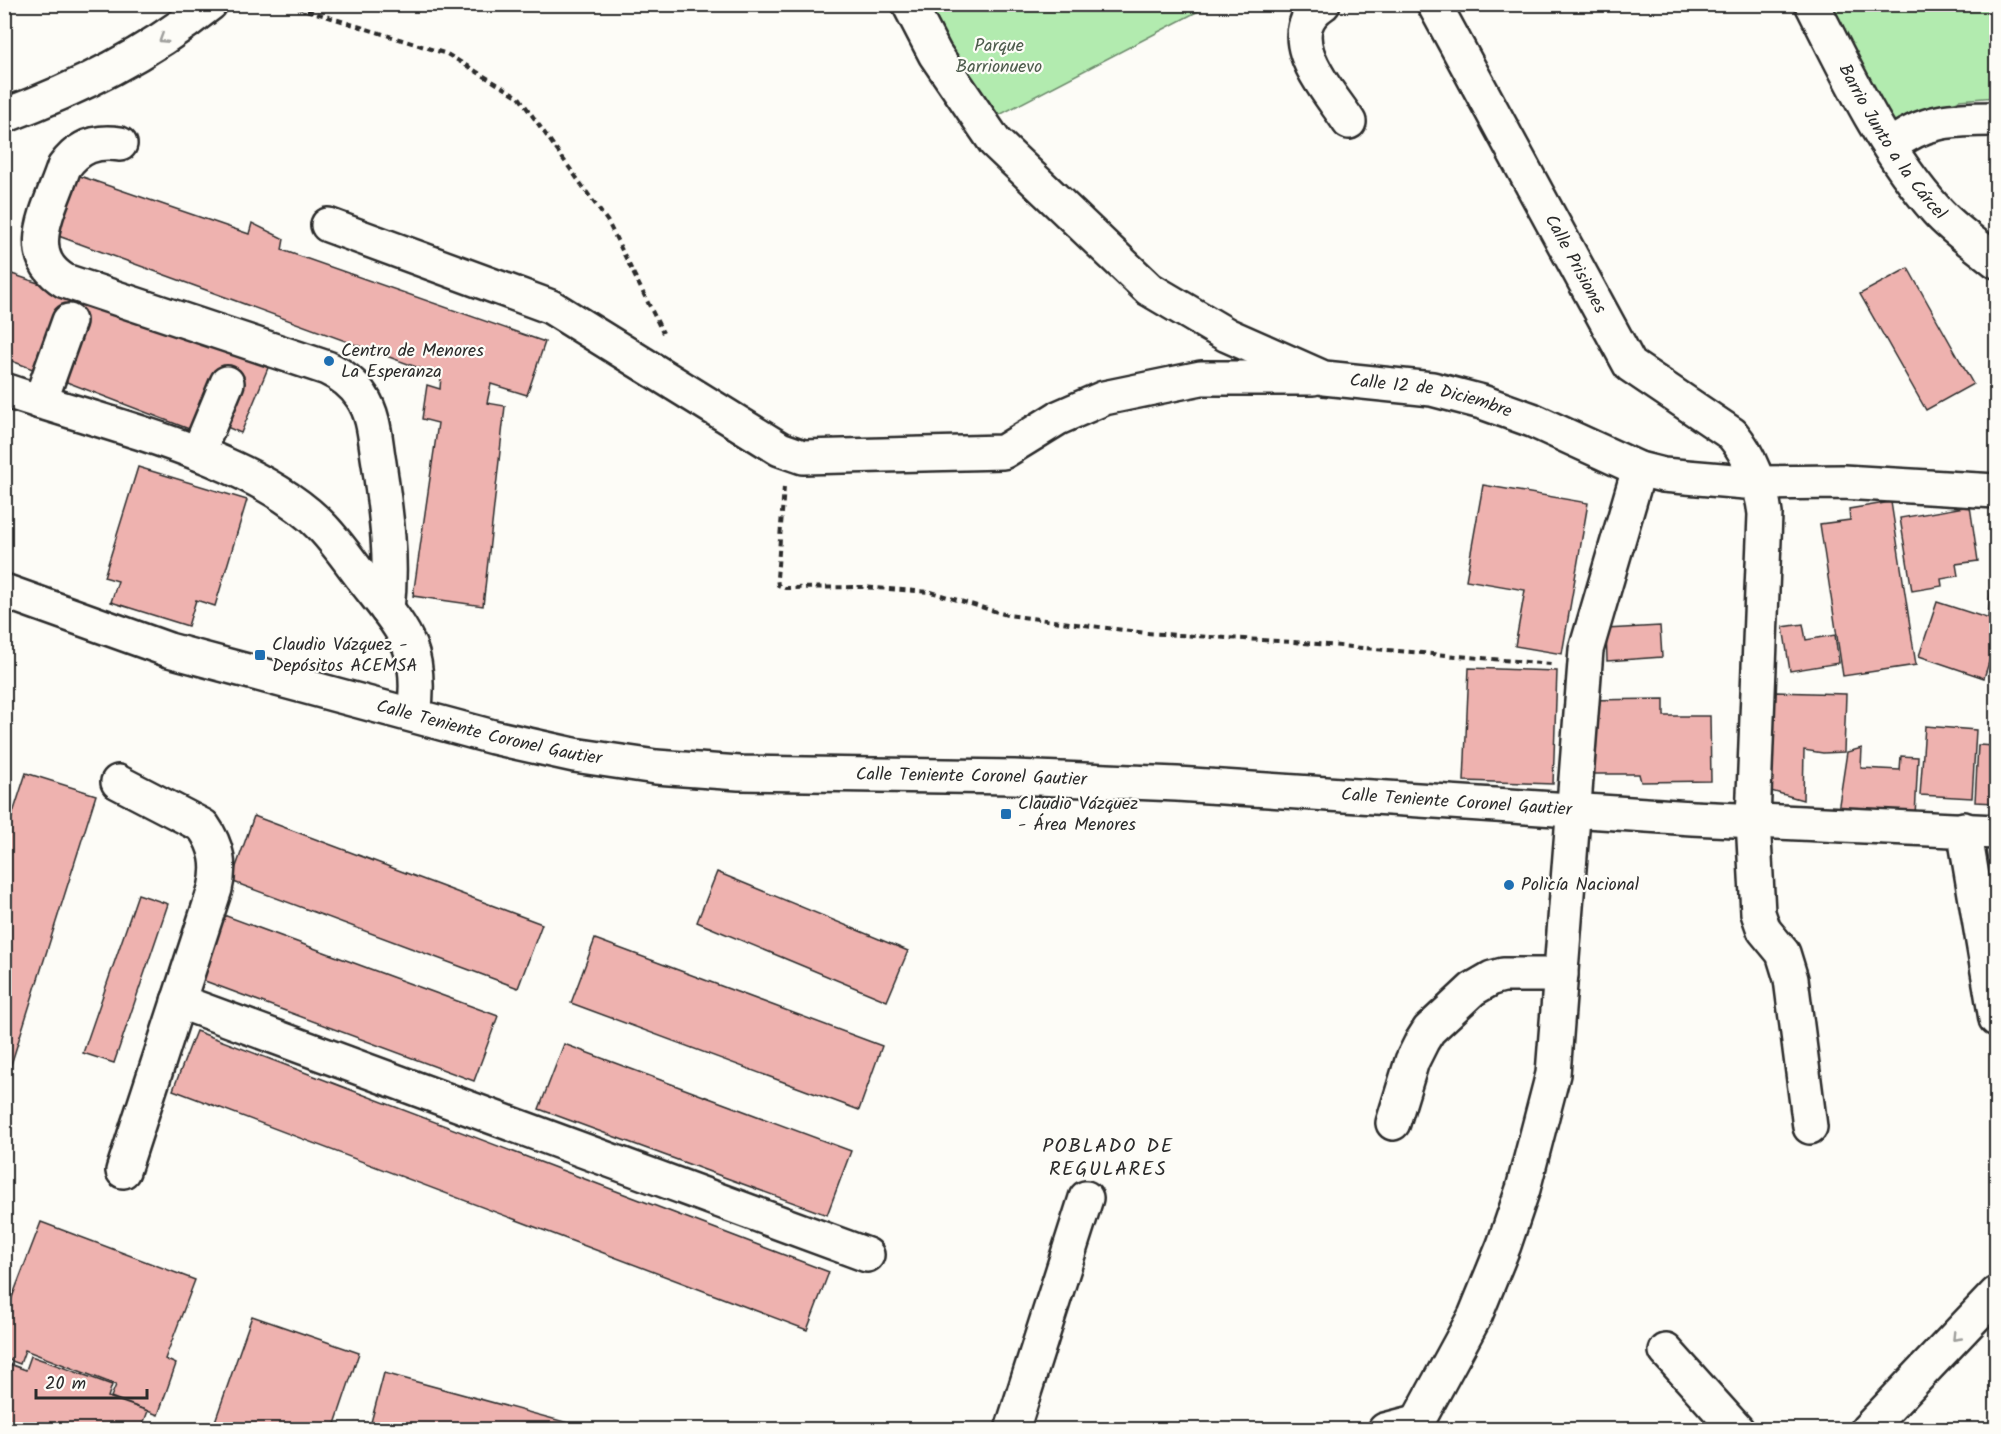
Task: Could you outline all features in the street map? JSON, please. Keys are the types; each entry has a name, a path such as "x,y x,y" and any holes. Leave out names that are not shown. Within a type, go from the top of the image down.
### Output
{"street":[{"path":"4,116 94,78 179,29 210,4"},
{"name":"Calle 12 de Diciembre","path":"909,4 947,72 995,142 1149,289 1227,335 1324,378 1432,389 1482,402 1532,420 1639,469 1663,475 1757,483"},
{"path":"1323,4 1308,21 1304,35 1305,56 1349,122"},
{"name":"Calle Prisiones","path":"1434,4 1630,365 1732,434 1740,444 1757,483"},
{"name":"Barrio Junto a la Cárcel","path":"1812,4 1861,99 1914,182 1939,213 1996,261"},
{"path":"1891,146 1910,132 1932,122 1948,119 1996,119"},
{"path":"120,144 93,144 71,157 64,167 40,240 45,263 53,274 65,281 327,368 352,384 370,414 374,431 387,522 390,582 387,609"},
{"path":"328,225 551,307 787,452 803,457 1003,452 1058,418 1104,398 1201,378 1324,378"},
{"path":"40,402 69,321"},
{"path":"198,453 227,382"},
{"path":"4,390 198,453 253,479 302,510 322,527 403,629 412,648 417,692 414,715"},
{"path":"1405,1427 1474,1316 1523,1189 1553,1074 1586,650 1639,469"},
{"path":"1810,1127 1791,979 1783,953 1764,930 1758,913 1753,820 1765,514 1757,483 1843,482 1996,491"},
{"name":"Calle Teniente Coronel Gautier","path":"4,591 169,650 493,738 574,755 680,769 739,773 1014,777 1177,784 1753,820 1996,832"},
{"path":"118,782 203,826 216,849 219,875 123,1171"},
{"path":"1964,829 1996,1019"},
{"path":"1393,1123 1412,1061 1422,1041 1429,1030 1473,989 1492,978 1503,975 1561,975"},
{"path":"178,1001 867,1255"},
{"path":"1012,1430 1086,1198"},
{"path":"1867,1430 1996,1294"},
{"path":"1666,1351 1737,1430"}],"path":[{"path":"287,4 447,54 519,97 608,222 663,335"},
{"path":"787,452 777,578 778,585 784,588 862,587 931,592 1007,615 1146,633 1305,642 1585,668"}],"green space":[{"name":"Parque Barrionuevo","path":"907,5 1210,5 982,124"},
{"path":"1820,5 1996,5 1996,97 1959,100 1925,120 1901,145"}],"building":[{"path":"77,175 249,234 252,223 284,239 282,250 545,342 527,395 491,384 487,403 505,406 483,606 413,596 438,423 422,419 427,385 440,389 441,376 53,234"},
{"path":"1908,268 1973,384 1926,410 1860,294"},
{"path":"12,274 270,363 241,433 215,422 210,437 4,358 4,301"},
{"path":"138,467 247,500 215,606 196,600 188,626 111,602 118,581 104,577"},
{"path":"1483,485 1588,503 1562,654 1515,646 1525,590 1466,580"},
{"path":"1891,502 1916,665 1843,676 1820,524 1850,520 1849,509"},
{"path":"1970,506 1978,561 1956,564 1958,576 1941,579 1942,586 1912,591 1900,518"},
{"path":"1993,556 1996,556 1996,619 1988,618"},
{"path":"1937,602 1996,621 1996,640 1984,678 1919,656"},
{"path":"1803,624 1806,640 1835,635 1839,663 1790,671 1783,627"},
{"path":"1660,626 1662,657 1607,661 1606,629"},
{"path":"1469,668 1557,671 1553,784 1464,781"},
{"path":"1775,692 1846,694 1844,752 1823,753 1804,750 1803,800 1771,791"},
{"path":"1664,699 1664,716 1710,716 1711,781 1641,782 1639,774 1584,774 1583,700"},
{"path":"1925,726 1976,730 1972,798 1920,795"},
{"path":"1978,745 1996,746 1996,803 1975,802"},
{"path":"1862,748 1861,768 1900,770 1901,756 1918,757 1915,816 1838,811 1847,752"},
{"path":"26,773 96,795 4,1087 4,841"},
{"path":"254,816 542,924 518,988 231,881"},
{"path":"717,872 908,951 887,1001 697,922"},
{"path":"138,894 168,904 114,1063 83,1053"},
{"path":"210,910 498,1016 474,1081 186,974"},
{"path":"595,939 882,1046 859,1110 571,1003"},
{"path":"196,1031 829,1272 807,1330 173,1090"},
{"path":"564,1044 851,1151 827,1215 539,1109"},
{"path":"41,1222 195,1280 165,1359 176,1364 158,1415 111,1397 116,1385 25,1350 20,1364 4,1358 4,1298 11,1300"},
{"path":"252,1316 359,1353 333,1430 212,1430"},
{"path":"31,1356 112,1385 108,1397 148,1411 141,1430 4,1430 4,1362 26,1370"},
{"path":"384,1373 594,1430 369,1430"}],"place":[{"name":"Centro de Menores La Esperanza","path":"329,361"},
{"name":"Claudio Vázquez - Depósitos ACEMSA","path":"260,655"},
{"name":"Claudio Vázquez - Área Menores","path":"1006,814"},
{"name":"Policía Nacional","path":"1509,885"}],"district":[{"name":"POBLADO DE REGULARES","path":"1108,1158"}]}
